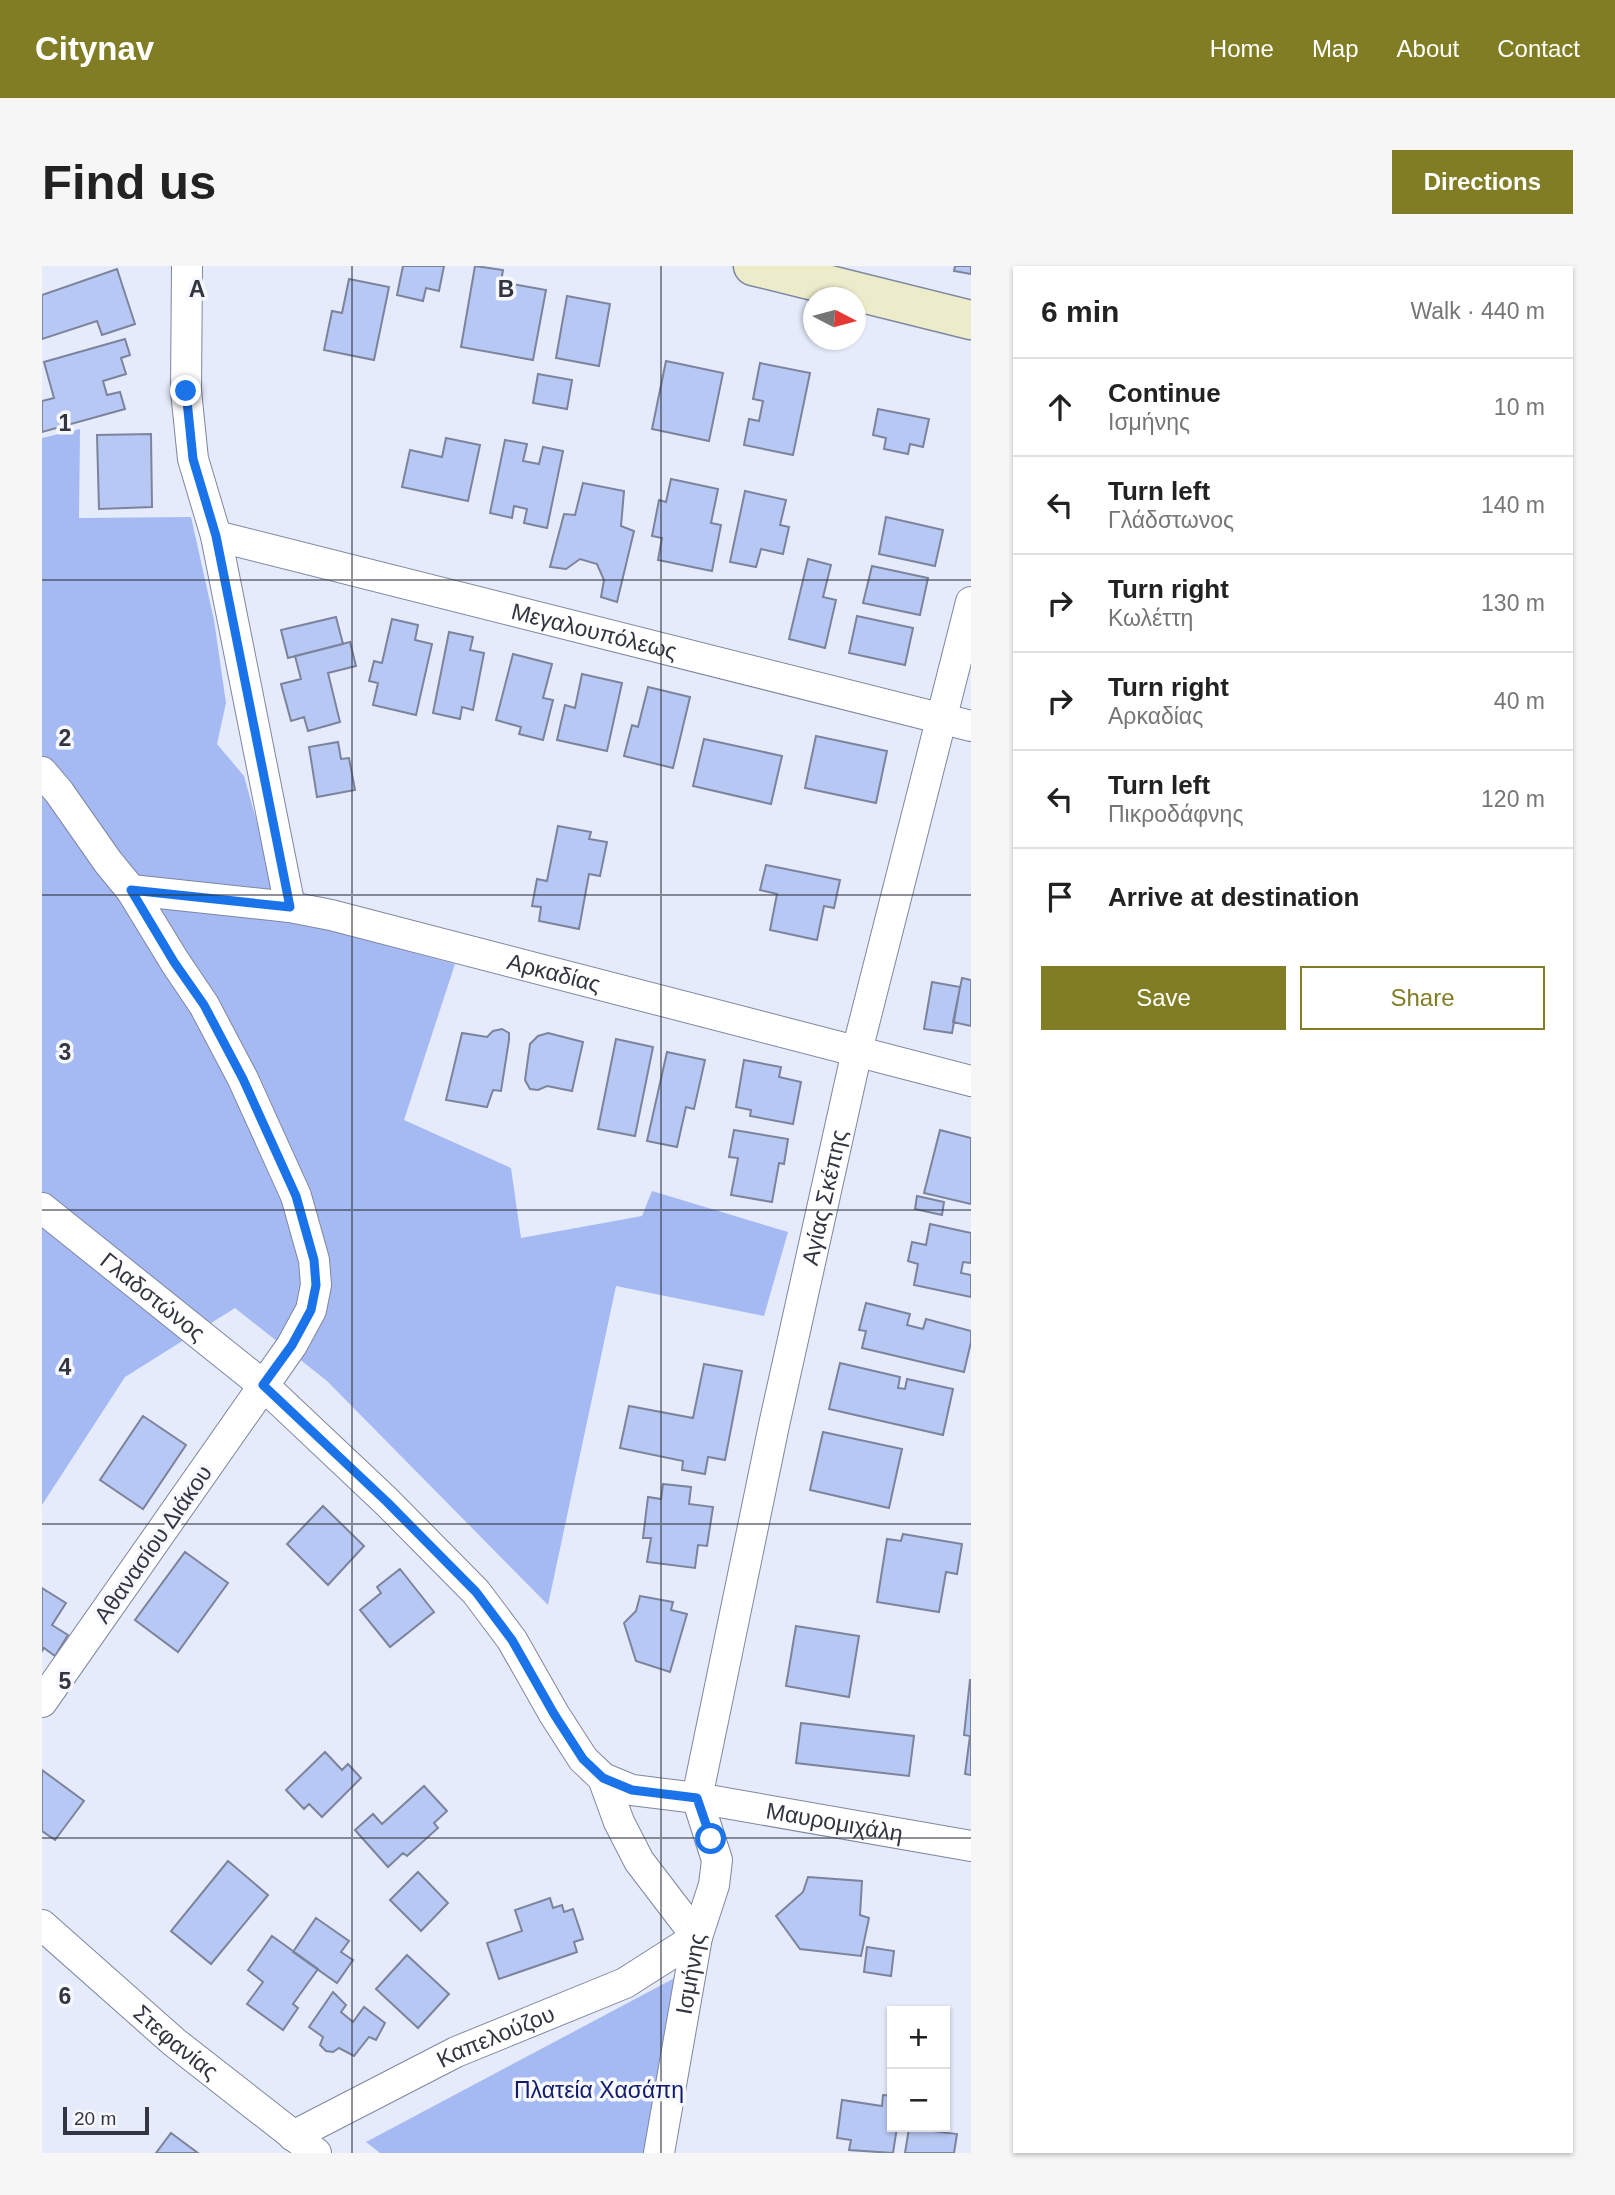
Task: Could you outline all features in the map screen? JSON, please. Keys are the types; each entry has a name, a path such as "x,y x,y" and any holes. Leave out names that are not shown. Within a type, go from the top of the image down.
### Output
{"street":[{"path":"187,266 188,428 193,459 216,536 290,907"},
{"path":"753,266 971,320"},
{"name":"Μεγαλουπόλεως","path":"216,536 971,726"},
{"name":"Αγίας Σκέπης","path":"697,1798 774,1425 857,1051 971,602"},
{"name":"Αθανασίου Διάκου","path":"42,772 131,890 174,962 204,1005 243,1079 296,1196 314,1260 316,1285 311,1310 292,1345 42,1702"},
{"name":"Αρκαδίας","path":"131,890 290,907 353,920 971,1082"},
{"name":"Γλαδστώνος","path":"42,1208 263,1385 387,1502 476,1592 512,1640 583,1759 603,1778"},
{"path":"603,1778 619,1822 639,1861 697,1937"},
{"name":"Μαυρομιχάλη","path":"603,1778 632,1790 697,1798 971,1846"},
{"name":"Ισμήνης","path":"659,2153 697,1937 714,1885 717,1860 697,1798"},
{"name":"Στεφανίας","path":"42,1925 174,2042 305,2145"},
{"name":"Καπελούζου","path":"305,2145 456,2052 625,1983 697,1937"}],"green space":[{"path":"80,429 79,518 191,517 214,620 226,703 217,744 244,776 273,880 310,925 455,964 404,1120 511,1168 521,1238 642,1216 652,1191 788,1232 764,1316 616,1286 548,1605 327,1381 235,1308 125,1377 42,1505 42,438"},
{"name":"Πλατεία Χασάπη","path":"686,1972 654,2153 380,2153 366,2142"}],"building":[{"path":"403,266 444,266 439,291 426,288 423,301 397,295"},
{"path":"475,266 503,270 501,282 546,290 533,360 461,347"},
{"path":"955,266 971,266 971,274 954,271"},
{"path":"117,269 135,324 102,335 97,321 42,339 42,295"},
{"path":"349,279 389,287 374,360 324,350 332,311 342,313"},
{"path":"567,296 610,304 599,366 556,358"},
{"path":"125,339 130,355 121,358 126,374 103,381 107,395 120,392 125,409 42,432 42,401 54,398 44,362"},
{"path":"666,361 723,373 709,441 652,429"},
{"path":"760,363 810,373 793,455 744,445 749,419 759,421 763,401 753,399"},
{"path":"538,374 572,380 567,409 533,403"},
{"path":"878,409 929,419 923,447 910,444 908,454 884,449 886,438 873,435"},
{"path":"151,434 152,507 99,509 97,435"},
{"path":"446,438 480,445 468,501 402,487 410,450 442,457"},
{"path":"505,440 527,444 523,461 539,464 543,447 563,451 547,528 524,523 527,509 514,506 512,518 490,513"},
{"path":"671,479 718,489 711,523 721,525 712,571 658,560 662,538 652,536 659,500 666,502"},
{"path":"583,483 624,491 621,526 634,531 617,602 601,597 604,580 597,564 580,559 566,569 550,567 564,514 575,515"},
{"path":"745,491 786,500 780,525 789,527 783,554 761,549 756,567 730,562"},
{"path":"886,517 943,530 935,566 879,554"},
{"path":"808,559 831,565 823,597 836,600 825,648 789,639"},
{"path":"872,566 928,578 920,615 863,603"},
{"path":"857,616 913,628 905,665 849,653"},
{"path":"336,617 343,644 288,658 281,630"},
{"path":"392,619 418,625 415,640 432,644 416,715 373,705 378,683 369,681 374,661 382,663"},
{"path":"449,632 473,637 470,650 484,653 473,710 462,707 460,719 433,713"},
{"path":"350,642 356,666 328,673 340,722 308,731 304,717 291,721 281,684 301,679 295,656"},
{"path":"513,654 552,664 543,698 553,700 543,740 519,734 521,727 496,720"},
{"path":"582,674 622,683 607,751 557,740 565,705 575,708"},
{"path":"648,687 690,697 673,768 624,756 632,725 638,727"},
{"path":"816,736 887,751 876,803 805,788"},
{"path":"704,739 782,756 771,804 693,786"},
{"path":"338,742 341,759 349,758 355,790 317,797 309,747"},
{"path":"558,826 591,832 589,839 607,842 600,876 589,874 579,929 539,921 541,907 532,906 537,879 547,881"},
{"path":"766,865 840,880 834,908 824,906 817,940 770,930 777,894 760,890"},
{"path":"962,978 971,980 971,1026 953,1022"},
{"path":"932,982 960,987 952,1033 924,1029"},
{"path":"502,1029 509,1033 509,1040 501,1091 493,1090 487,1107 446,1100 462,1033 487,1037 493,1031"},
{"path":"548,1033 583,1042 572,1091 547,1086 538,1090 530,1089 525,1080 530,1044 538,1036"},
{"path":"616,1039 653,1047 635,1136 598,1129"},
{"path":"667,1052 705,1060 694,1109 686,1107 677,1147 647,1141"},
{"path":"744,1060 781,1067 779,1077 801,1082 793,1124 750,1116 751,1110 736,1107"},
{"path":"734,1130 788,1139 784,1164 779,1163 772,1202 731,1195 738,1158 729,1157"},
{"path":"940,1130 971,1138 971,1204 924,1193"},
{"path":"917,1196 944,1202 942,1215 915,1209"},
{"path":"930,1224 971,1233 971,1263 963,1262 961,1273 971,1275 971,1297 914,1285 918,1264 908,1261 912,1242 926,1245"},
{"path":"866,1303 910,1314 907,1325 923,1329 926,1319 971,1331 964,1372 862,1348 866,1331 859,1330"},
{"path":"840,1363 900,1377 898,1388 905,1389 907,1379 953,1389 943,1435 829,1409"},
{"path":"704,1364 742,1371 725,1460 708,1457 705,1474 682,1470 683,1461 620,1448 629,1406 693,1418"},
{"path":"143,1416 186,1445 143,1509 100,1480"},
{"path":"823,1432 902,1449 889,1508 810,1490"},
{"path":"663,1484 691,1487 689,1504 713,1507 707,1546 698,1545 695,1568 647,1562 651,1538 643,1538 648,1497 661,1499"},
{"path":"323,1506 364,1546 328,1585 287,1544"},
{"path":"903,1534 962,1544 957,1574 946,1572 939,1612 877,1602 887,1539 901,1541"},
{"path":"185,1552 228,1583 178,1652 135,1620"},
{"path":"400,1569 434,1612 390,1647 360,1610 381,1593 377,1587"},
{"path":"42,1588 66,1603 52,1625 68,1635 55,1656 44,1648 42,1651"},
{"path":"640,1596 673,1602 671,1610 687,1614 670,1672 636,1661 624,1623 636,1611"},
{"path":"796,1626 859,1636 849,1697 786,1686"},
{"path":"970,1680 971,1775 965,1774 970,1736 964,1735"},
{"path":"801,1723 914,1736 909,1776 796,1763"},
{"path":"325,1752 342,1770 348,1764 361,1778 322,1817 309,1804 304,1809 286,1790"},
{"path":"42,1770 84,1801 55,1840 42,1831"},
{"path":"424,1786 447,1811 434,1823 438,1828 407,1856 403,1853 388,1867 355,1830 373,1814 382,1824"},
{"path":"228,1861 268,1895 211,1964 171,1931"},
{"path":"418,1872 448,1903 421,1931 390,1900"},
{"path":"808,1877 862,1881 860,1915 869,1918 861,1956 800,1949 776,1916 803,1892"},
{"path":"550,1898 553,1908 562,1905 564,1912 573,1909 583,1939 574,1942 577,1952 499,1979 487,1943 522,1931 515,1910"},
{"path":"316,1918 349,1941 341,1952 353,1960 337,1983 293,1952"},
{"path":"272,1936 318,1969 293,2004 298,2008 283,2030 247,2004 263,1982 248,1970"},
{"path":"867,1947 894,1951 891,1976 864,1972"},
{"path":"407,1955 449,1994 418,2028 376,1989"},
{"path":"333,1992 346,2005 341,2012 353,2022 364,2007 385,2023 376,2040 369,2037 354,2056 339,2048 333,2052 326,2051 320,2045 323,2037 309,2027"},
{"path":"883,2095 887,2095 887,2132 896,2132 893,2153 849,2150 851,2140 837,2138 842,2100 882,2106"},
{"path":"908,2132 957,2134 954,2153 905,2153"},
{"path":"171,2133 198,2153 156,2153"}],"route":[{"path":"186,391 193,459 216,536 290,907 131,890 174,962 204,1005 243,1079 296,1196 314,1260 316,1285 311,1310 292,1345 263,1385 387,1502 476,1592 512,1640 583,1759 603,1778 632,1790 697,1798 711,1839"}]}
